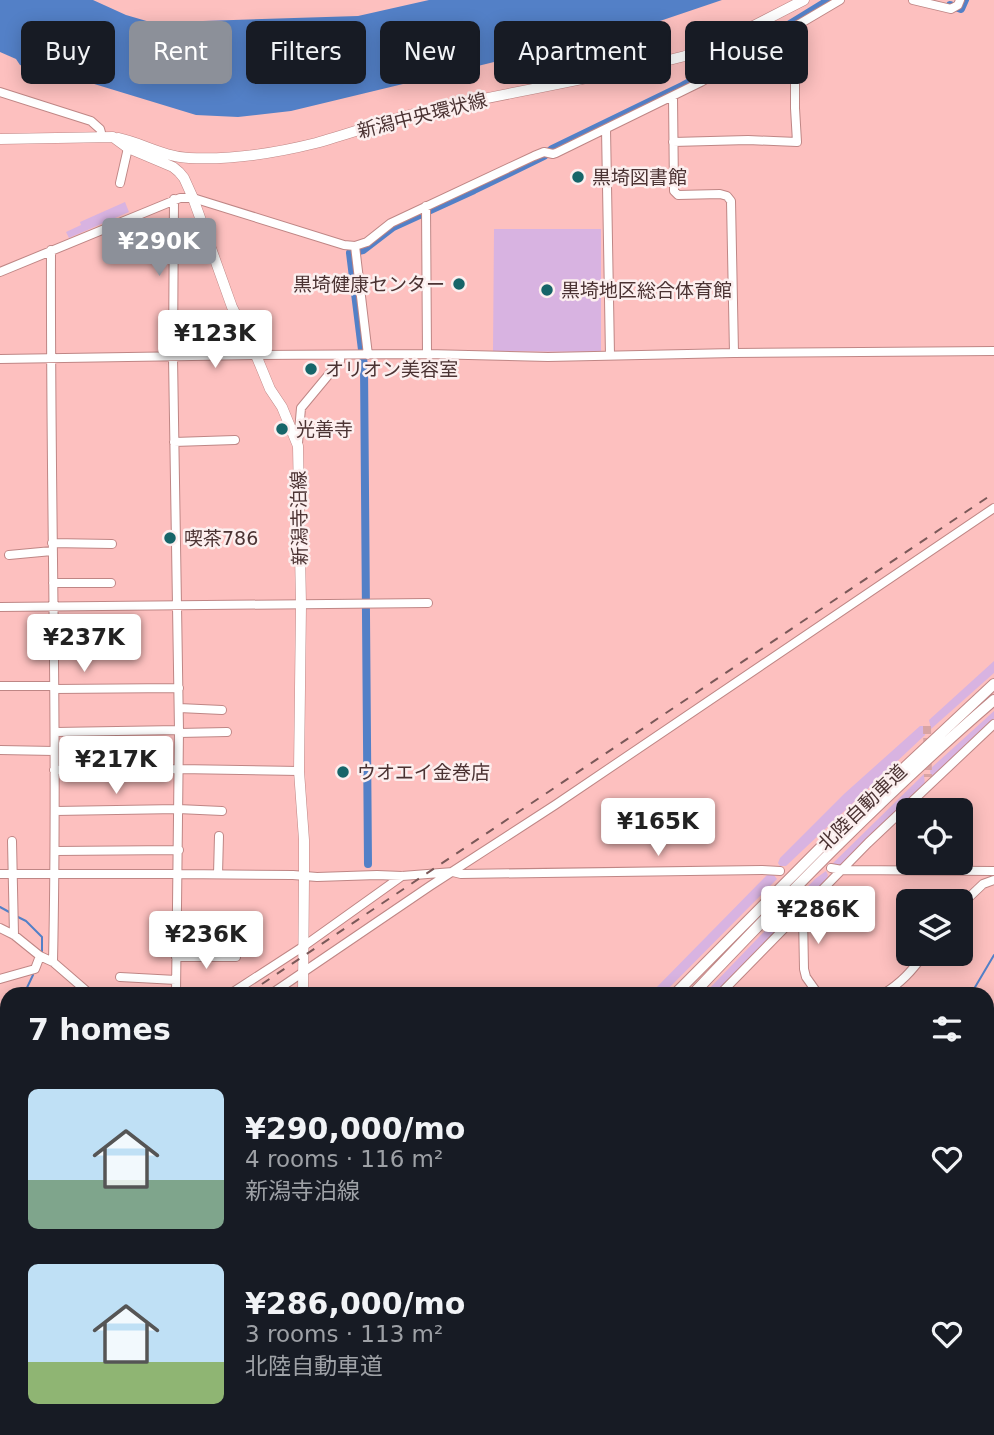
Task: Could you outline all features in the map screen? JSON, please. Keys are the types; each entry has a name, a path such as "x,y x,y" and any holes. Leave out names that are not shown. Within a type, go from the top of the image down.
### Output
{"highway":[{"name":"北陸自動車道","path":"683,987 844,824 994,684"},
{"name":"北陸自動車道","path":"700,987 861,824 994,700"}],"main road":[{"name":"新潟中央環状線","path":"113,137 134,142 156,152 188,158 223,157 295,148 411,115 685,56 728,40 804,0"},
{"path":"0,139 113,137"},
{"name":"新潟寺泊線","path":"113,137 128,148 179,172 193,198 232,307 270,389 282,407 298,446 301,605 299,771 304,840 303,987"}],"street":[{"path":"806,21 840,0"},
{"path":"913,0 951,9 958,5 960,0"},
{"path":"0,272 174,199 193,198 333,242 355,246 367,242 391,223 426,206 534,156 544,152 554,154 697,84"},
{"path":"673,142 797,142 795,84"},
{"path":"0,92 91,121 100,129 102,136"},
{"path":"673,97 674,191 678,195 720,194 731,201 734,353"},
{"path":"606,129 610,355"},
{"path":"120,183 128,148"},
{"path":"174,199 173,357 179,688 176,987"},
{"path":"426,206 427,354"},
{"path":"355,246 368,355"},
{"path":"51,250 55,732 53,962"},
{"path":"0,359 427,354 548,357 994,351"},
{"path":"298,446 301,408 340,361 340,355"},
{"path":"174,442 235,440"},
{"path":"281,987 994,508"},
{"path":"9,555 52,547 112,544"},
{"path":"53,583 111,583"},
{"path":"0,607 428,603"},
{"path":"0,686 179,688"},
{"path":"179,708 222,709"},
{"path":"726,987 868,842 994,724"},
{"path":"55,732 228,732"},
{"path":"0,750 54,751"},
{"path":"54,771 299,771"},
{"path":"55,811 222,811"},
{"path":"218,874 219,836"},
{"path":"12,841 14,936"},
{"path":"55,852 179,850"},
{"path":"831,868 994,871"},
{"path":"0,874 218,874 304,877 402,876 453,872 780,871"},
{"path":"241,987 402,876"},
{"path":"973,894 983,884 994,880"},
{"path":"800,910 803,915 804,969 813,987"},
{"path":"176,916 237,917"},
{"path":"0,928 53,962 82,987"},
{"path":"0,979 35,970 40,956"},
{"path":"176,957 236,957"},
{"path":"894,987 916,966"},
{"path":"120,977 176,979"}],"shaded area":[{"path":"125,202 129,212 69,238 66,232 81,225 80,222"},
{"name":"黒埼地区総合体育館","path":"494,229 601,229 601,352 493,351"},
{"path":"994,661 994,673 931,729 929,720"},
{"path":"994,711 994,722 931,781 930,769"},
{"path":"920,726 925,726 925,735 786,866 780,866 780,858 844,794"},
{"path":"924,774 925,785 912,798 899,798"},
{"path":"896,801 896,813 842,865 830,866"},
{"path":"826,871 828,875 826,882 723,987 711,987 815,879"},
{"path":"773,874 777,879 670,987 657,987 767,875"}],"water":[{"path":"0,0 93,0 147,21 129,21 129,84 232,84 232,21 204,21 358,16 429,0 722,0 660,21 494,21 494,62 480,65 480,21 380,21 380,84 403,84 291,111 238,117 196,115 94,84 115,84 115,21 21,21 21,65 16,59 0,52"}],"waterway":[{"path":"795,21 829,0"},
{"path":"950,5 961,9 965,0"},
{"path":"368,864 364,366 350,253 363,250 393,227 544,156 552,149 686,84"},
{"path":"0,907 11,913"},
{"path":"16,916 26,921 42,937 42,953"},
{"path":"975,987 994,955"},
{"path":"27,987 33,975"}],"tunnel":[{"path":"927,726 928,777"}],"railway":[{"path":"257,987 994,493"}],"place":[{"name":"黒埼図書館","path":"578,177"},
{"name":"黒埼健康センター","path":"459,284"},
{"name":"黒埼地区総合体育館","path":"547,290"},
{"name":"オリオン美容室","path":"311,369"},
{"name":"光善寺","path":"282,429"},
{"name":"喫茶786","path":"170,538"},
{"name":"ウオエイ金巻店","path":"343,772"}]}
